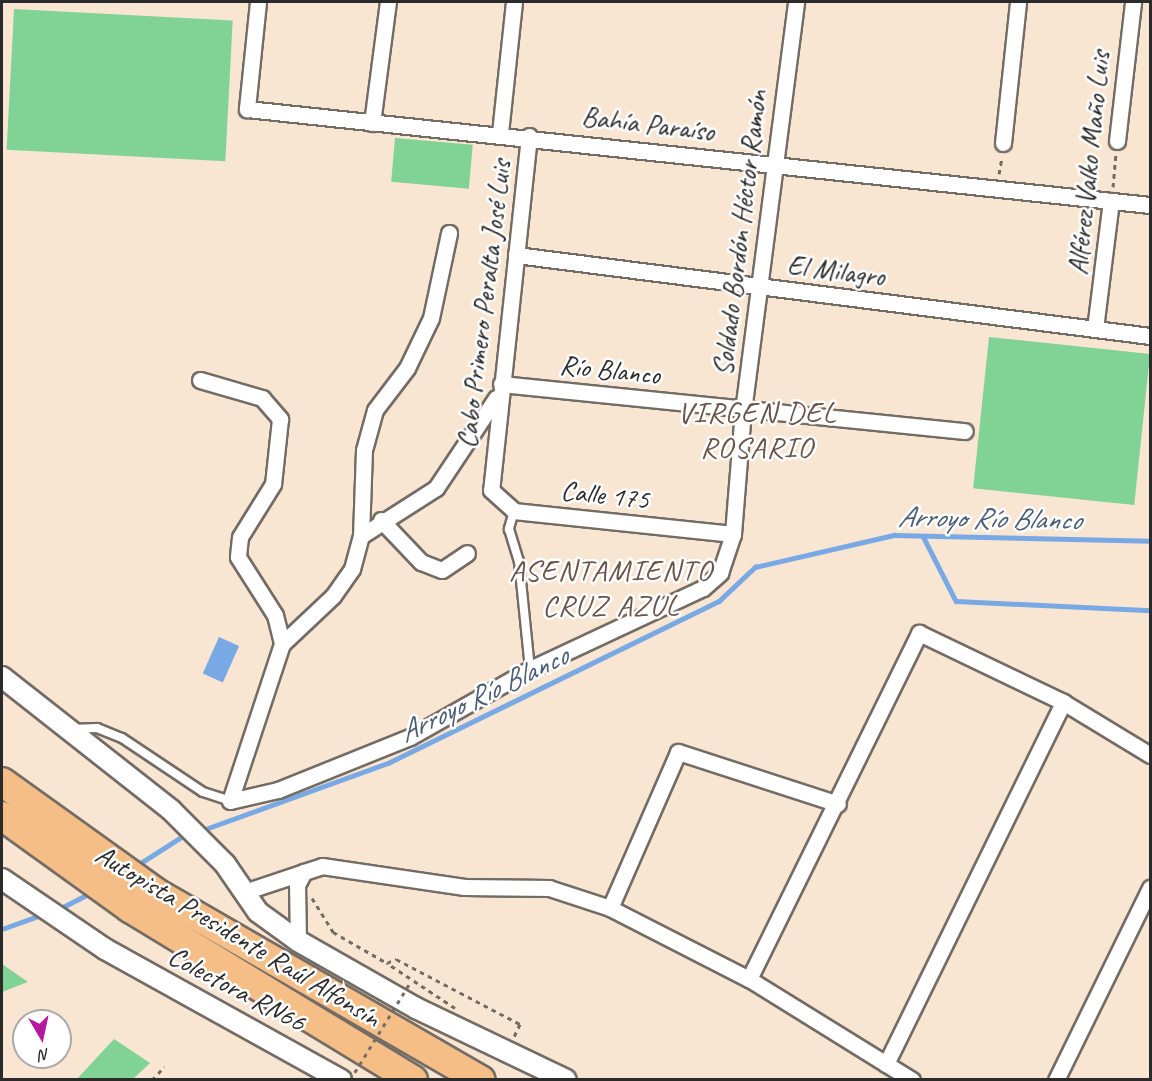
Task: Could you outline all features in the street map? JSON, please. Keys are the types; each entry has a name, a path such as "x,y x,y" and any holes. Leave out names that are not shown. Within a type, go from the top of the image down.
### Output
{"highway":[{"path":"2,761 105,863"},
{"name":"Autopista Presidente Raúl Alfonsín","path":"2,783 105,863 130,908 413,1080"},
{"name":"Autopista Presidente Raúl Alfonsín","path":"2,816 105,863 151,888 481,1080"}],"street":[{"name":"Bahía Paraíso","path":"258,2 247,109 372,123 529,136 1150,205"},
{"path":"372,123 388,2"},
{"name":"Cabo Primero Peralta José Luis","path":"500,133 514,2"},
{"name":"Soldado Bordón Héctor Ramón","path":"230,801 278,790 410,737 530,669 703,588 720,573 734,534 743,411 796,2"},
{"path":"1004,143 1018,2"},
{"name":"Alférez Valko Maño Luis","path":"1117,141 1133,2"},
{"name":"Cabo Primero Peralta José Luis","path":"514,511 498,499 489,478 529,136"},
{"name":"Alférez Valko Maño Luis","path":"1095,329 1111,201"},
{"path":"230,801 282,644 346,578 361,536 364,450 375,411 407,369 431,318 449,232"},
{"name":"El Milagro","path":"516,255 1150,336"},
{"path":"200,380 262,398 280,419 273,484 240,537 238,557 275,615 282,644"},
{"path":"361,536 381,520 436,488 500,388"},
{"name":"Río Blanco","path":"500,388 965,431"},
{"name":"Calle 175","path":"514,511 734,534"},
{"path":"381,520 431,566 442,570 467,553"},
{"path":"749,978 838,804 919,633 1063,702 1150,755"},
{"path":"2,677 64,730 171,810 225,864 258,912 297,924 507,1052 566,1080"},
{"path":"886,1064 1063,702"},
{"path":"610,908 678,752 838,804"},
{"path":"244,892 273,886 304,872 342,867 426,883 549,888 610,908 749,978 912,1080"},
{"path":"297,924 304,872"},
{"name":"Colectora RN66","path":"2,879 105,949 341,1080"},
{"path":"1056,1080 1150,888"}],"lane":[{"path":"514,511 509,529 519,561 530,669"},
{"path":"64,730 84,726 122,738 203,792 230,801"}],"path":[{"name":"Alférez Valko Maño Luis","path":"1111,201 1117,141"},
{"path":"998,189 1004,143"},
{"path":"350,1080 410,983 454,1010 456,1005 389,960 520,1024 507,1052"},
{"path":"152,1080 164,1067"}],"green space":[{"path":"14,9 233,20 225,161 7,150"},
{"path":"395,138 473,145 469,189 391,182"},
{"path":"989,337 1150,354 1134,505 973,488"},
{"path":"2,964 28,982 2,992"},
{"path":"114,1039 150,1063 133,1079 77,1079"}],"water":[{"path":"219,637 239,646 223,682 203,674"}],"waterway":[{"name":"Arroyo Río Blanco","path":"200,831 388,763 719,601 755,567 894,535 1150,541"},
{"path":"923,536 956,601 1150,610"},
{"name":"Arroyo Río Blanco","path":"136,866 186,834"},
{"path":"57,910 92,892"},
{"path":"2,929 44,914"}],"district":[{"name":"VIRGEN DEL ROSARIO","path":"757,429"},
{"name":"ASENTAMIENTO CRUZ AZUL","path":"611,587"}]}
